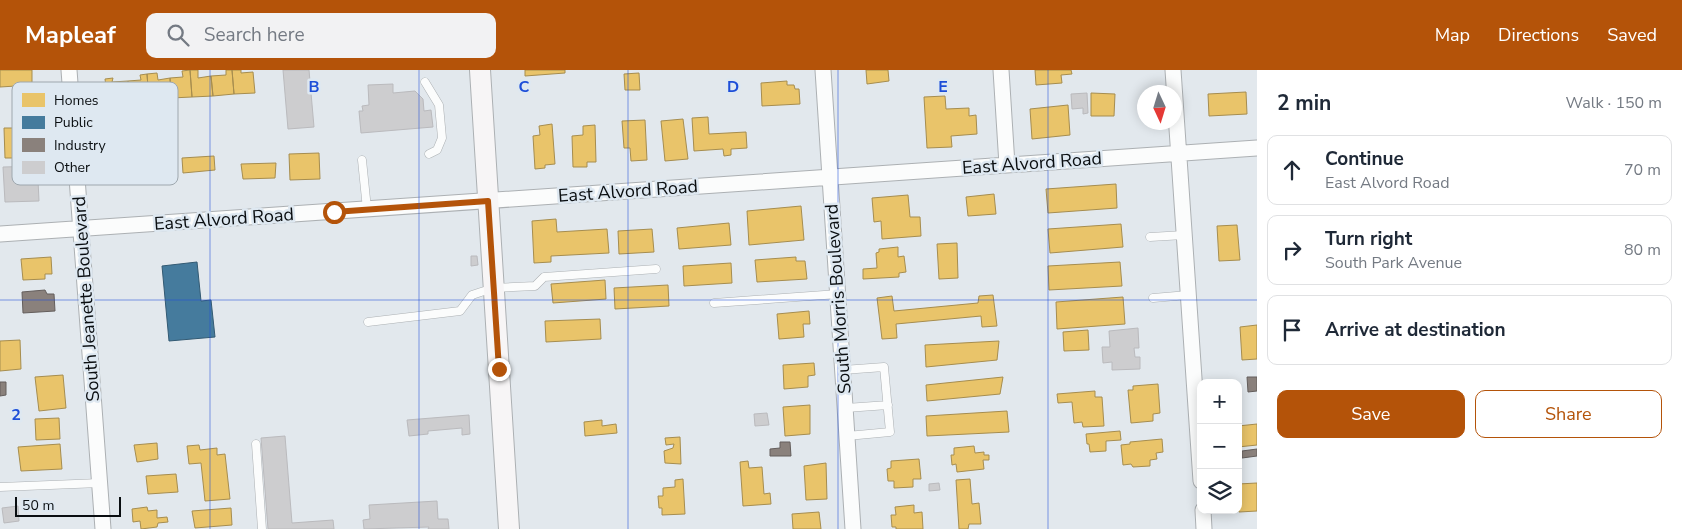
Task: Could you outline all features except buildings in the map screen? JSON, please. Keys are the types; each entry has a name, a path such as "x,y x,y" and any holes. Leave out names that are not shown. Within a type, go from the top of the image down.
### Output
{"main road":[{"path":"480,70 510,529"}],"street":[{"name":"South Morris Boulevard","path":"823,70 854,529"},
{"path":"1001,70 1008,165"},
{"path":"1173,70 1200,469"},
{"name":"East Alvord Road","path":"0,234 1257,148"},
{"name":"South Jeanette Boulevard","path":"78,185 103,529"},
{"path":"1203,514 1204,529"}],"lane":[{"path":"425,82 440,105 442,138 437,150 429,154"},
{"path":"362,160 367,209"},
{"path":"1150,237 1184,235"},
{"path":"368,322 460,311 472,295 494,288 535,286 544,277 656,269"},
{"path":"714,303 838,294"},
{"path":"1153,298 1188,295"},
{"path":"843,370 884,368 890,432 847,436"},
{"path":"846,408 888,405"},
{"path":"256,444 262,529"},
{"path":"0,487 100,483"}],"route":[{"path":"334,212 488,201 499,369"}]}
